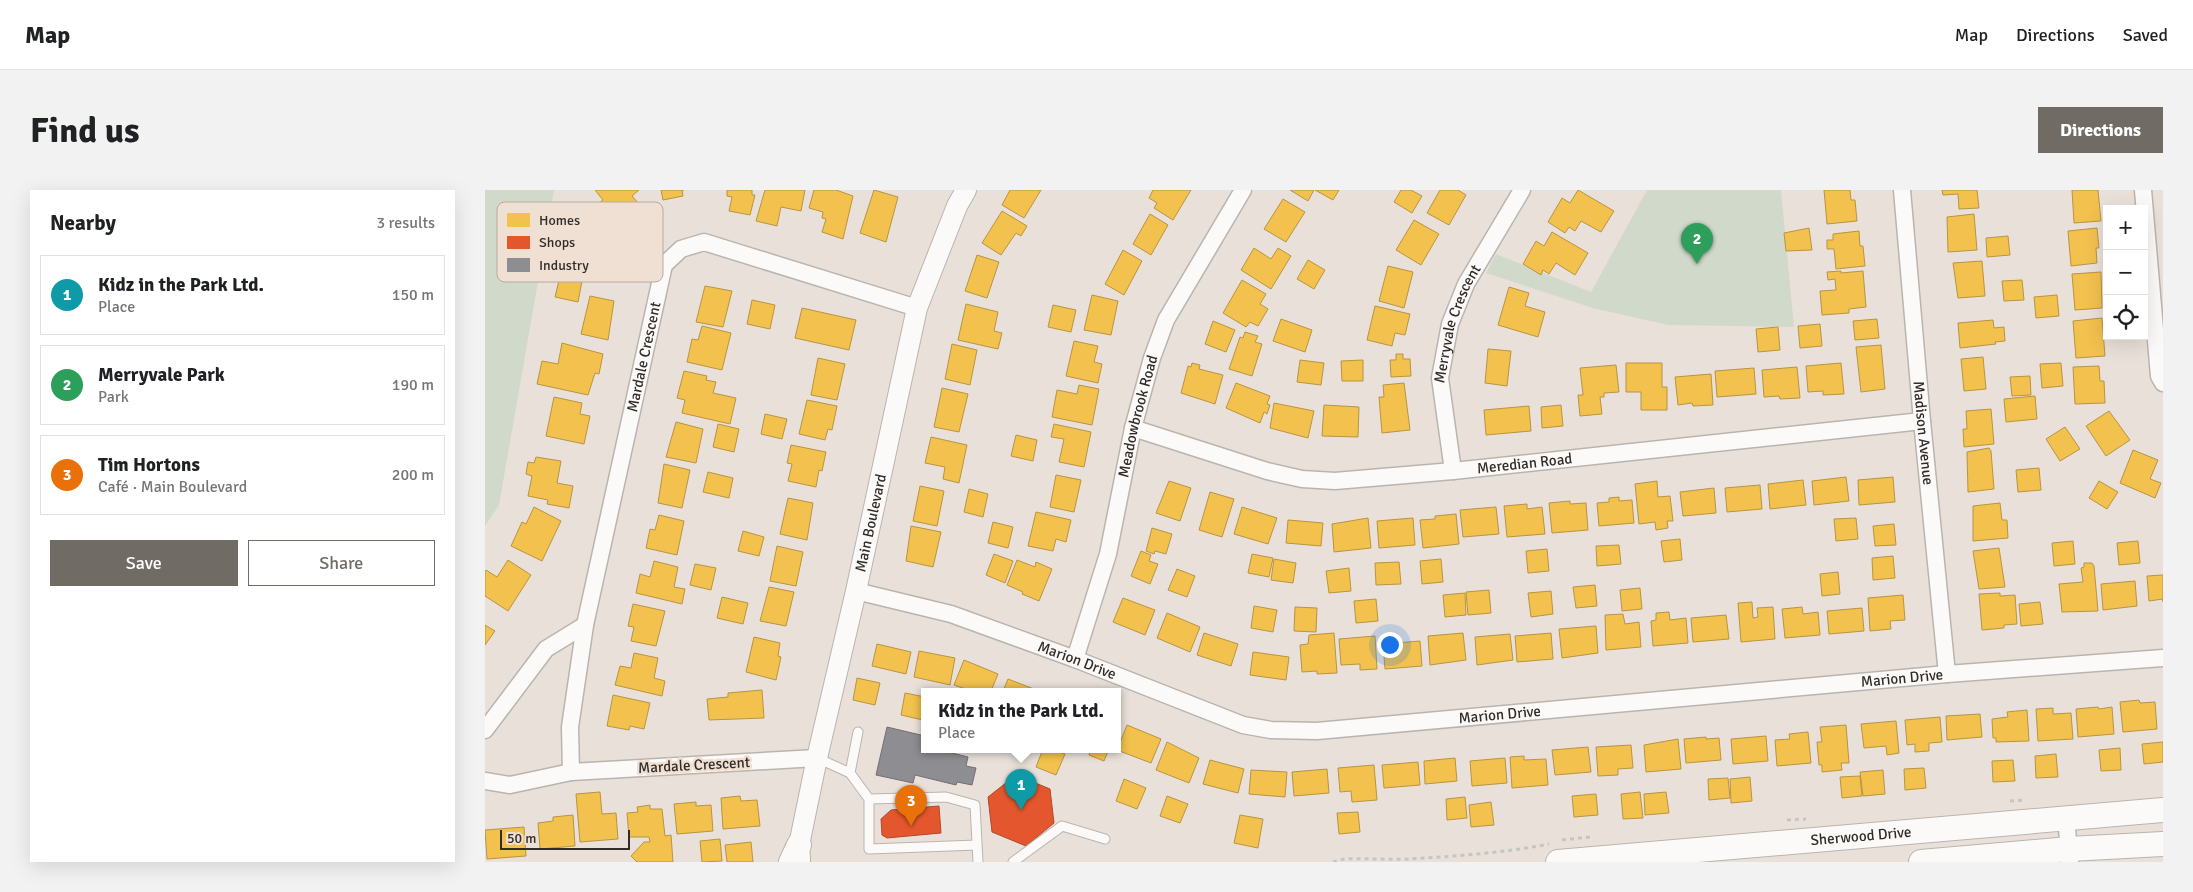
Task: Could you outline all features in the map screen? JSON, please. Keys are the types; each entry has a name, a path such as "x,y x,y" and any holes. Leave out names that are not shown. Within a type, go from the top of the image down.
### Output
{"main road":[{"name":"Sherwood Drive","path":"1558,862 2163,810"},
{"path":"1921,862 2070,855 2120,845 2163,844"},
{"path":"2100,862 2120,845"}],"street":[{"name":"Main Boulevard","path":"799,858 817,758 857,591 917,308 954,214 966,190"},
{"name":"Meadowbrook Road","path":"1075,659 1108,554 1133,428 1152,358 1166,320 1243,190"},
{"name":"Merryvale Crescent","path":"1453,471 1440,378 1450,324 1466,284 1522,190"},
{"name":"Madison Avenue","path":"1902,190 1922,422 1947,674"},
{"path":"2143,190 2159,376 2163,383"},
{"name":"Mardale Crescent","path":"663,270 664,265 681,249 704,242 917,308"},
{"name":"Mardale Crescent","path":"571,772 570,727 585,625 660,282"},
{"name":"Meredian Road","path":"1133,428 1267,471 1302,479 1335,482 1922,422"},
{"name":"Marion Drive","path":"857,591 951,614 1075,659 1243,725 1271,730 1308,731 1947,674 2163,658"},
{"path":"485,730 546,648 585,625"},
{"name":"Mardale Crescent","path":"485,781 510,785 571,772 817,758"},
{"path":"2066,818 2070,855"}],"lane":[{"path":"850,773 858,732"},
{"path":"817,758 850,773 869,799 869,849 977,845"},
{"path":"869,799 946,797 975,805 978,862"},
{"path":"1013,862 1062,826 1105,839"}],"shaded area":[{"path":"485,190 554,190 552,202 497,202 497,282 538,282 499,505 485,526"},
{"path":"1647,190 1781,190 1794,327 1668,325 1593,308 1486,273 1496,254 1591,292"}],"building: Homes":[{"path":"595,190 639,190 632,196 637,202 600,202 603,200"},
{"path":"661,190 682,190 683,196 663,200"},
{"path":"727,190 752,190 752,195 755,195 750,215 729,211 732,197 727,196"},
{"path":"765,190 805,190 801,211 781,207 777,226 756,221"},
{"path":"814,190 836,190 853,196 843,239 822,232 826,219 822,218 823,212 809,208"},
{"path":"874,190 898,197 886,242 860,233"},
{"path":"1010,190 1041,190 1024,218 1002,205"},
{"path":"1153,190 1191,190 1173,220 1154,208 1157,203 1149,198"},
{"path":"1290,190 1314,190 1308,201"},
{"path":"1315,190 1339,190 1333,200"},
{"path":"1401,190 1411,190 1422,196 1412,213 1394,202"},
{"path":"1440,190 1458,190 1466,195 1449,225 1427,213"},
{"path":"1578,190 1614,211 1601,232 1581,221 1575,231 1569,227 1565,233 1548,222 1562,198 1570,203"},
{"path":"1824,190 1850,190 1851,200 1855,200 1857,221 1827,224"},
{"path":"1942,190 1977,190 1979,208 1959,209 1958,194 1943,195"},
{"path":"2072,190 2098,190 2101,221 2074,223"},
{"path":"1283,199 1305,212 1286,242 1264,229"},
{"path":"1002,211 1027,226 1021,236 1016,233 1001,255 982,243"},
{"path":"1150,214 1168,225 1151,255 1133,244"},
{"path":"1974,214 1977,250 1948,252 1947,217"},
{"path":"1414,220 1439,234 1421,265 1396,250"},
{"path":"1809,228 1812,250 1786,251 1784,233"},
{"path":"2097,228 2099,248 2096,248 2097,263 2071,266 2068,231"},
{"path":"1859,231 1860,246 1863,246 1865,266 1836,269 1834,249 1827,249 1827,240 1833,240 1833,234"},
{"path":"1552,232 1588,253 1575,275 1556,263 1549,274 1543,270 1541,275 1523,264 1536,241 1544,246"},
{"path":"2008,236 2010,255 1987,257 1986,238"},
{"path":"1254,248 1271,259 1278,248 1291,256 1271,289 1241,270"},
{"path":"1123,250 1142,261 1124,295 1105,284"},
{"path":"977,255 999,262 987,298 965,291"},
{"path":"1308,260 1325,270 1314,289 1297,279"},
{"path":"1982,261 1985,296 1958,298 1953,263"},
{"path":"1388,266 1413,272 1404,308 1379,301"},
{"path":"1841,271 1841,273 1863,271 1866,307 1849,309 1849,313 1822,315 1820,291 1836,290 1835,279 1828,280 1827,272"},
{"path":"2101,272 2102,308 2075,310 2072,274"},
{"path":"1242,280 1266,294 1260,304 1268,309 1258,326 1250,322 1246,327 1223,313"},
{"path":"2022,280 2024,300 2004,301 2002,281"},
{"path":"559,282 582,282 578,302 555,297"},
{"path":"705,286 732,291 723,327 696,322"},
{"path":"1509,287 1529,293 1525,306 1545,312 1538,337 1498,325"},
{"path":"1092,295 1118,301 1111,335 1084,330"},
{"path":"2057,295 2059,316 2036,318 2034,297"},
{"path":"590,296 614,301 608,340 581,334"},
{"path":"752,300 775,305 770,329 747,324"},
{"path":"966,304 998,312 994,331 1002,333 998,349 958,340"},
{"path":"1053,305 1076,310 1071,332 1048,327"},
{"path":"1375,306 1410,314 1405,335 1395,333 1392,346 1367,340"},
{"path":"802,308 856,320 849,350 795,338"},
{"path":"2102,318 2105,356 2076,358 2073,321"},
{"path":"1281,319 1312,330 1305,352 1273,341"},
{"path":"1877,319 1879,338 1855,340 1853,321"},
{"path":"1993,320 1994,328 2004,327 2005,341 1995,342 1996,344 1960,348 1958,323"},
{"path":"1213,321 1235,330 1226,352 1205,344"},
{"path":"1820,324 1822,346 1800,348 1798,326"},
{"path":"702,326 731,333 722,370 687,362 692,339 698,340"},
{"path":"1778,327 1780,350 1758,352 1756,329"},
{"path":"1245,332 1258,336 1255,342 1262,344 1252,376 1229,369 1240,337 1243,338"},
{"path":"1074,341 1098,346 1094,362 1102,364 1098,383 1066,376"},
{"path":"562,343 603,354 599,374 595,373 588,395 537,384 542,361 558,364"},
{"path":"952,344 977,350 970,385 945,379"},
{"path":"1881,345 1885,389 1861,392 1856,347"},
{"path":"1488,349 1511,351 1507,386 1485,383"},
{"path":"1396,354 1403,354 1403,359 1410,359 1411,376 1391,377 1390,360 1396,360"},
{"path":"1983,357 1986,389 1964,391 1961,359"},
{"path":"818,358 845,364 837,400 811,395"},
{"path":"1300,360 1324,363 1321,385 1297,382"},
{"path":"1363,360 1363,381 1342,381 1341,361"},
{"path":"1192,363 1200,365 1199,369 1223,375 1215,404 1181,393 1188,366 1191,367"},
{"path":"1626,363 1662,363 1662,387 1667,387 1667,410 1641,410 1641,392 1626,392"},
{"path":"1841,363 1844,394 1823,395 1823,391 1808,392 1806,366"},
{"path":"2061,363 2063,386 2042,388 2040,364"},
{"path":"1616,365 1619,392 1604,393 1604,397 1600,397 1602,414 1580,416 1578,395 1583,395 1580,368"},
{"path":"2099,366 2100,381 2104,381 2105,403 2075,404 2073,367"},
{"path":"1797,367 1800,398 1780,399 1779,396 1764,397 1762,370"},
{"path":"1754,368 1756,394 1717,397 1715,371"},
{"path":"684,371 707,376 706,380 716,382 713,393 736,398 730,424 682,413 685,400 677,398"},
{"path":"1711,374 1713,405 1693,406 1692,403 1678,405 1675,377"},
{"path":"2030,376 2031,395 2012,396 2010,377"},
{"path":"1236,383 1270,396 1267,404 1270,405 1267,414 1264,412 1260,423 1226,408"},
{"path":"1404,383 1410,430 1382,433 1379,397 1384,397 1383,385"},
{"path":"1079,385 1099,389 1092,425 1052,417 1057,390 1077,394"},
{"path":"942,388 968,394 959,432 934,427"},
{"path":"2035,396 2037,419 2006,422 2004,399"},
{"path":"554,397 582,403 580,414 590,416 584,444 546,436"},
{"path":"807,400 837,406 832,430 828,429 825,440 799,434"},
{"path":"1274,403 1314,411 1308,438 1270,428"},
{"path":"1324,405 1359,407 1358,437 1322,436"},
{"path":"1561,405 1563,426 1542,428 1541,407"},
{"path":"1529,406 1531,431 1486,435 1484,410"},
{"path":"1991,409 1994,444 1964,447 1963,429 1967,429 1966,411"},
{"path":"2109,411 2130,440 2106,456 2086,426"},
{"path":"765,414 787,419 782,439 761,434"},
{"path":"676,422 703,429 696,463 666,457"},
{"path":"718,424 739,429 734,452 713,447"},
{"path":"1054,424 1091,432 1084,467 1059,462 1064,439 1051,437"},
{"path":"2065,427 2080,449 2060,461 2046,439"},
{"path":"1016,435 1037,440 1033,461 1011,456"},
{"path":"931,437 967,445 959,483 943,479 945,467 925,463"},
{"path":"791,445 826,452 822,471 819,470 816,487 788,481 792,464 787,463"},
{"path":"1989,448 1991,451 1994,489 1968,492 1967,452"},
{"path":"2133,450 2158,460 2150,479 2161,483 2155,498 2120,483"},
{"path":"536,457 561,461 557,483 573,486 569,508 547,504 548,500 528,496 532,476 526,474 528,462 534,463"},
{"path":"664,464 690,470 682,508 658,503"},
{"path":"2039,468 2041,490 2018,492 2016,470"},
{"path":"708,472 733,478 729,498 703,492"},
{"path":"1056,475 1081,480 1074,512 1050,507"},
{"path":"1846,477 1849,501 1814,505 1812,481"},
{"path":"1893,477 1895,502 1859,505 1858,480"},
{"path":"1803,480 1806,505 1770,509 1768,484"},
{"path":"1169,481 1191,488 1180,521 1156,513"},
{"path":"1657,481 1658,497 1670,496 1673,521 1667,521 1668,528 1656,530 1655,522 1639,524 1635,484"},
{"path":"2099,481 2118,492 2107,509 2089,498"},
{"path":"1760,485 1762,509 1727,512 1725,488"},
{"path":"920,486 944,491 937,526 913,521"},
{"path":"1714,488 1716,513 1683,516 1680,492"},
{"path":"969,489 988,494 983,517 964,512"},
{"path":"1210,492 1234,499 1222,537 1199,530"},
{"path":"1619,497 1619,501 1632,500 1634,523 1599,526 1597,503 1609,502 1609,498"},
{"path":"788,498 813,503 807,540 780,534"},
{"path":"1570,501 1570,504 1586,503 1588,530 1552,533 1549,503"},
{"path":"2000,503 2002,520 2007,520 2008,538 1973,541 1973,506"},
{"path":"1527,504 1527,509 1542,507 1545,534 1507,537 1504,506"},
{"path":"534,507 561,521 542,561 511,546 522,522 526,524"},
{"path":"1242,507 1277,518 1268,544 1234,534"},
{"path":"1496,507 1499,534 1463,537 1460,510"},
{"path":"1036,512 1071,520 1066,542 1056,539 1053,551 1028,546"},
{"path":"1456,514 1459,544 1423,548 1420,520"},
{"path":"659,515 684,521 677,555 646,548 650,529 655,530"},
{"path":"1368,518 1371,548 1334,552 1332,524"},
{"path":"1413,518 1415,545 1379,548 1377,521"},
{"path":"1856,518 1858,539 1836,541 1834,519"},
{"path":"1288,520 1323,523 1321,546 1286,543"},
{"path":"993,522 1013,527 1008,548 988,543"},
{"path":"1894,524 1896,545 1875,546 1873,526"},
{"path":"911,526 941,532 933,567 906,561"},
{"path":"1152,528 1172,534 1166,554 1155,551 1154,554 1146,551"},
{"path":"743,531 764,537 759,556 738,551"},
{"path":"1680,539 1682,560 1664,562 1661,541"},
{"path":"2073,541 2075,564 2054,566 2052,543"},
{"path":"2138,541 2140,563 2119,565 2117,543"},
{"path":"1619,545 1621,564 1597,566 1596,546"},
{"path":"777,546 803,552 796,586 770,581"},
{"path":"1999,548 2005,587 1979,589 1973,551"},
{"path":"1547,549 1549,571 1528,573 1526,551"},
{"path":"1141,551 1151,555 1149,561 1158,564 1150,584 1131,576"},
{"path":"994,554 1013,561 1005,583 986,575"},
{"path":"1252,554 1273,558 1269,577 1248,573"},
{"path":"1893,556 1895,578 1873,580 1872,558"},
{"path":"1274,559 1296,563 1293,583 1271,580"},
{"path":"1441,559 1443,582 1422,584 1420,561"},
{"path":"508,560 531,575 508,611 485,596 485,572 486,570 497,577"},
{"path":"1017,560 1035,567 1036,562 1052,569 1039,601 1007,585"},
{"path":"654,561 678,567 674,587 685,589 682,604 636,593 640,574 650,577"},
{"path":"1399,562 1401,584 1376,585 1375,563"},
{"path":"2084,563 2092,563 2094,566 2098,611 2062,612 2059,584 2083,582 2081,568 2084,567"},
{"path":"695,564 716,568 711,590 690,585"},
{"path":"1349,568 1351,591 1329,593 1326,571"},
{"path":"1177,569 1195,576 1187,597 1168,590"},
{"path":"1838,572 1840,594 1822,596 1820,574"},
{"path":"2163,575 2163,599 2149,601 2147,576"},
{"path":"2135,581 2137,606 2103,610 2101,584"},
{"path":"1595,585 1597,606 1576,608 1573,587"},
{"path":"769,587 794,592 786,626 760,621"},
{"path":"1640,588 1642,609 1622,611 1620,590"},
{"path":"1489,590 1491,613 1468,615 1466,592"},
{"path":"1551,591 1553,614 1531,617 1528,593"},
{"path":"1465,593 1466,615 1445,617 1443,595"},
{"path":"2000,593 2000,596 2015,595 2017,624 2004,625 2004,628 1982,630 1979,594"},
{"path":"1903,595 1905,620 1890,621 1891,629 1870,631 1868,598"},
{"path":"722,597 748,603 743,624 717,618"},
{"path":"1123,598 1155,610 1145,635 1113,622"},
{"path":"1376,599 1378,621 1356,623 1354,601"},
{"path":"1752,602 1753,618 1758,617 1757,608 1773,607 1775,639 1741,642 1738,603"},
{"path":"2040,602 2043,624 2021,626 2019,604"},
{"path":"633,604 665,611 656,646 631,641 634,627 628,626"},
{"path":"1254,606 1277,610 1273,632 1251,628"},
{"path":"1295,607 1317,608 1316,632 1294,631"},
{"path":"1802,607 1803,614 1818,612 1820,635 1785,638 1782,609"},
{"path":"1862,608 1864,631 1829,634 1827,611"},
{"path":"1669,612 1670,620 1686,618 1688,643 1653,646 1651,621 1656,620 1656,613"},
{"path":"1167,613 1200,627 1190,652 1157,638"},
{"path":"1623,614 1625,624 1639,622 1641,647 1606,650 1605,615"},
{"path":"1726,615 1729,639 1693,642 1691,618"},
{"path":"485,625 495,631 485,645"},
{"path":"1596,626 1598,653 1562,658 1559,629"},
{"path":"1204,633 1238,644 1231,666 1197,655"},
{"path":"1334,633 1337,673 1317,674 1317,671 1302,672 1300,645 1308,644 1309,635"},
{"path":"1463,633 1466,660 1430,665 1428,636"},
{"path":"1551,633 1553,659 1517,662 1515,636"},
{"path":"1510,634 1513,660 1477,665 1475,637"},
{"path":"1375,636 1377,669 1360,670 1360,664 1341,665 1339,639"},
{"path":"754,637 780,643 778,656 781,657 776,680 746,672"},
{"path":"1420,641 1422,666 1385,669 1383,644"},
{"path":"877,644 911,652 906,674 872,666"},
{"path":"919,651 955,658 950,685 914,677"},
{"path":"1253,652 1289,657 1286,680 1250,675"},
{"path":"634,653 658,658 654,678 665,681 662,696 615,685 620,666 631,668"},
{"path":"964,660 998,674 992,688 962,688 954,685"},
{"path":"857,678 880,683 875,705 853,700"},
{"path":"1008,679 1031,688 1004,688"},
{"path":"762,690 764,718 709,720 707,699 728,697 728,693"},
{"path":"905,693 921,696 921,720 901,715"},
{"path":"613,695 650,703 644,729 630,726 629,730 607,726"},
{"path":"2139,700 2140,703 2155,702 2157,729 2123,732 2120,702"},
{"path":"2098,707 2099,709 2112,707 2114,734 2078,737 2076,709"},
{"path":"2053,708 2053,714 2071,713 2073,739 2038,741 2036,709"},
{"path":"2027,710 2029,741 1996,742 1996,738 1993,738 1992,719 2008,717 2007,712"},
{"path":"1980,714 1982,737 1947,740 1946,716"},
{"path":"1940,717 1942,742 1929,743 1929,751 1915,752 1915,744 1907,745 1905,720"},
{"path":"1896,721 1899,753 1887,755 1886,746 1864,748 1861,724"},
{"path":"1127,725 1161,739 1151,763 1121,752 1121,740"},
{"path":"1846,725 1849,763 1841,763 1842,770 1822,772 1822,765 1819,765 1817,742 1822,742 1820,727"},
{"path":"1808,732 1811,763 1777,766 1775,740 1790,739 1789,734"},
{"path":"1766,736 1768,761 1733,764 1731,739"},
{"path":"1706,737 1706,739 1719,738 1721,760 1686,763 1684,739"},
{"path":"1678,739 1681,769 1646,772 1644,745"},
{"path":"1167,742 1199,758 1189,783 1156,770"},
{"path":"2163,742 2163,762 2144,764 2142,744"},
{"path":"1631,745 1633,768 1618,769 1618,775 1598,776 1596,747"},
{"path":"1588,747 1591,772 1555,775 1552,750"},
{"path":"2120,748 2121,770 2101,771 2099,750"},
{"path":"1041,753 1065,754 1056,775 1036,767"},
{"path":"1090,753 1107,753 1104,761 1089,755"},
{"path":"2056,754 2058,777 2036,778 2035,756"},
{"path":"1524,756 1524,760 1546,759 1548,785 1512,788 1510,757"},
{"path":"1455,758 1457,781 1425,784 1424,761"},
{"path":"1505,758 1507,783 1472,786 1470,761"},
{"path":"1210,760 1244,769 1238,793 1203,784"},
{"path":"2013,760 2015,781 1993,782 1992,761"},
{"path":"1418,762 1420,785 1384,788 1382,765"},
{"path":"1374,765 1377,800 1352,802 1351,791 1340,792 1338,768"},
{"path":"1924,768 1926,788 1905,790 1904,769"},
{"path":"1327,769 1329,793 1294,796 1292,772"},
{"path":"1251,770 1287,772 1285,797 1249,794"},
{"path":"1883,770 1885,794 1863,796 1860,772"},
{"path":"1860,776 1862,796 1842,798 1840,777"},
{"path":"1750,777 1752,801 1731,803 1730,779"},
{"path":"1728,778 1730,798 1709,800 1708,779"},
{"path":"1124,779 1146,788 1137,809 1116,801"},
{"path":"600,792 602,814 616,813 618,839 580,842 576,794"},
{"path":"1640,792 1643,818 1623,819 1621,794"},
{"path":"1666,792 1669,813 1645,815 1644,794"},
{"path":"1596,794 1598,815 1574,817 1572,796"},
{"path":"740,796 741,801 757,800 760,826 723,829 721,798"},
{"path":"1167,796 1188,804 1180,823 1160,816"},
{"path":"1465,797 1467,818 1447,820 1446,799"},
{"path":"696,802 696,806 711,805 713,831 677,834 674,804"},
{"path":"1491,802 1494,825 1471,827 1469,805"},
{"path":"650,805 650,809 662,809 665,836 671,835 673,862 637,862 631,856 644,842 650,842 649,837 629,837 627,813 638,812 637,807"},
{"path":"1358,812 1360,832 1339,834 1337,813"},
{"path":"573,815 575,846 540,849 538,823 553,821 553,817"},
{"path":"1240,815 1263,819 1258,848 1234,843"},
{"path":"524,827 526,856 487,859 485,830"},
{"path":"720,839 722,861 702,862 700,841"},
{"path":"751,842 753,862 727,862 725,845"}],"building: Shops":[{"path":"1016,775 1050,789 1054,823 1026,846 992,832 988,797"},
{"path":"939,806 941,833 887,838 882,835 881,819 891,810"}],"building: Industry":[{"path":"887,727 921,735 921,753 952,753 968,757 966,766 976,768 972,785 957,782 956,785 915,775 913,783 876,775"}],"place":[{"name":"Merryvale Park","path":"1697,264"},
{"name":"Kidz in the Park Ltd.","path":"1021,810"},
{"name":"Tim Hortons","path":"911,826"}]}
